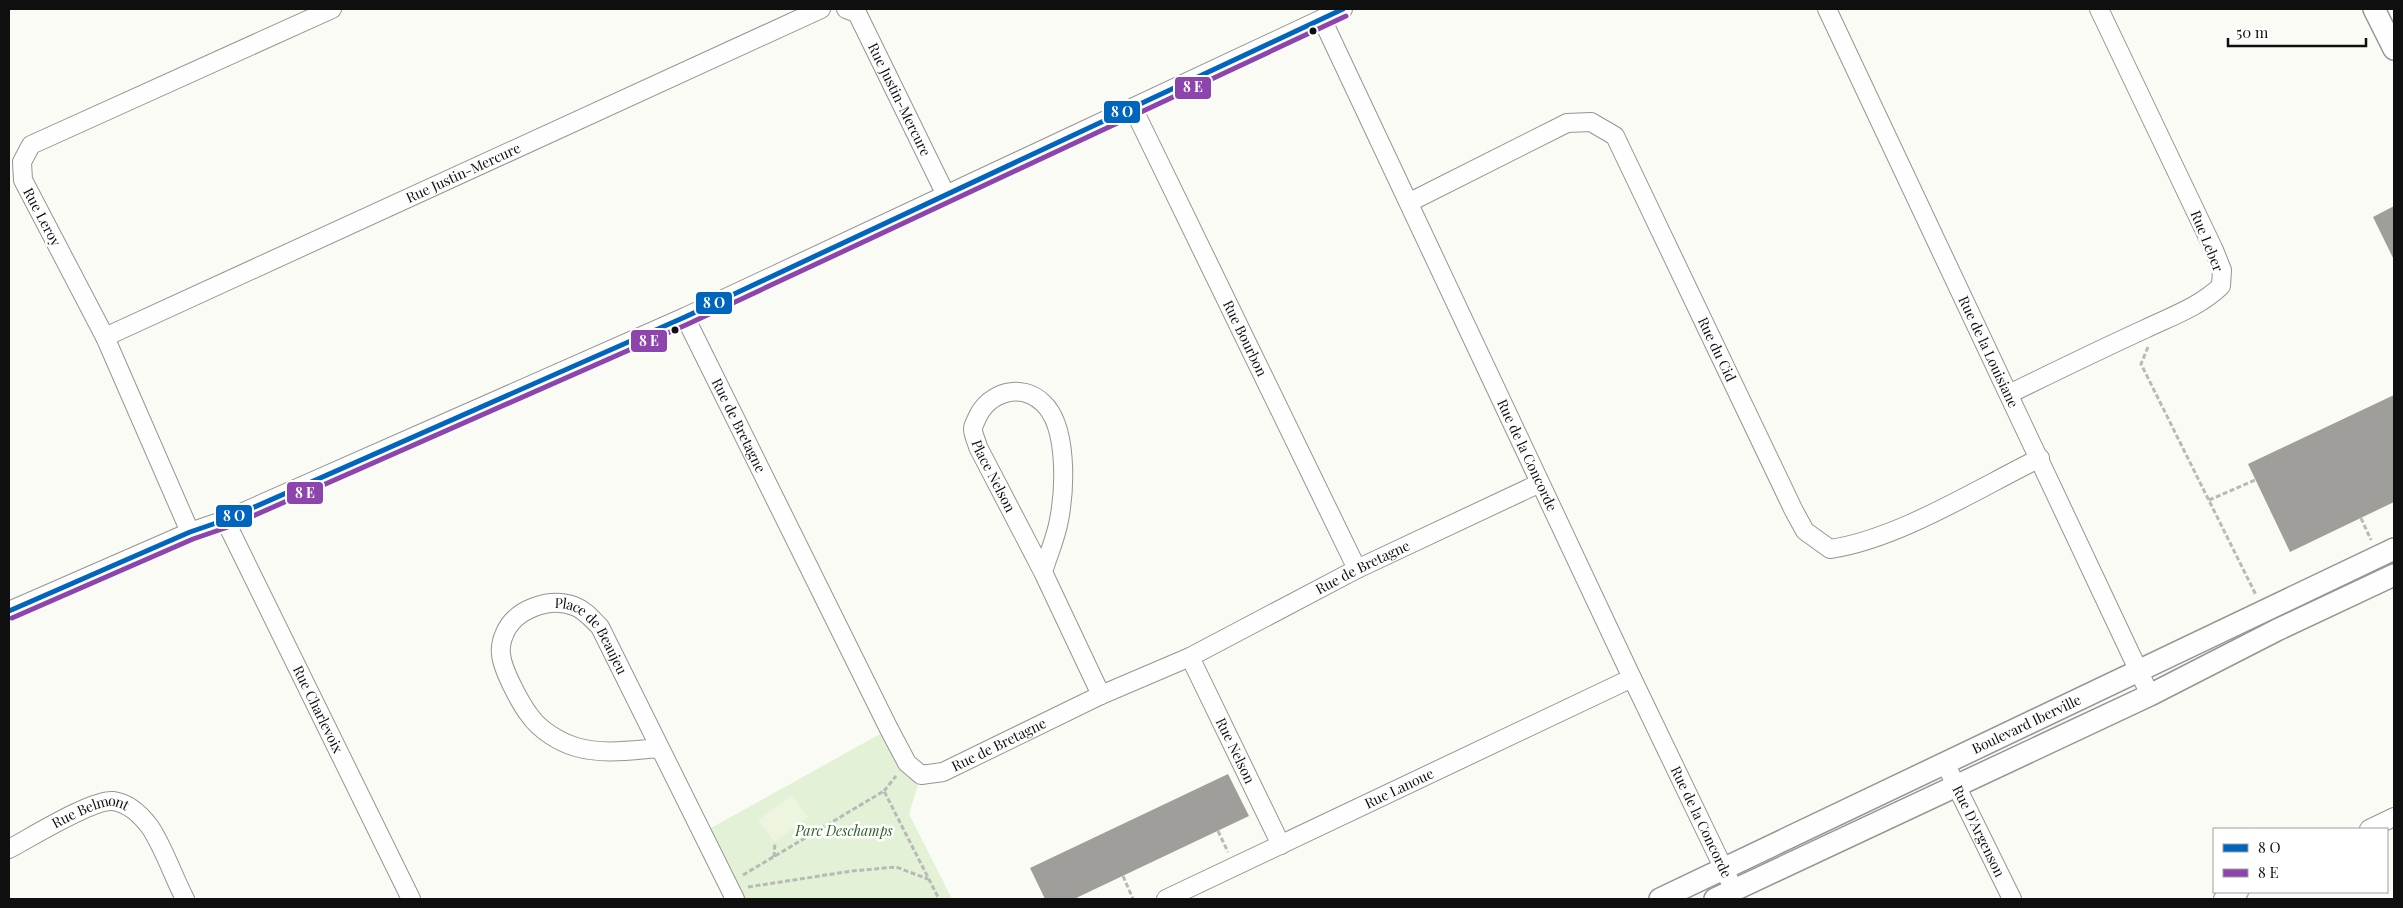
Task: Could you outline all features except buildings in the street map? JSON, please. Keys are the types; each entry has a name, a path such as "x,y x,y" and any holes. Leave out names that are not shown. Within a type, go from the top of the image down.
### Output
{"street":[{"name":"Rue Leroy","path":"190,532 105,337 23,180 22,162 31,145 332,9"},
{"name":"Rue Justin-Mercure","path":"105,337 821,9"},
{"name":"Rue Justin-Mercure","path":"846,9 857,13 946,195"},
{"path":"11,605 190,532 225,520 685,316 1343,9"},
{"name":"Rue Leber","path":"2008,394 2184,312 2210,297 2221,286 2222,270 2214,250 2098,9"},
{"path":"2374,9 2394,49"},
{"name":"Rue de la Louisiane","path":"1831,10 2008,394 2040,458 2150,695"},
{"name":"Rue de la Concorde","path":"1322,19 1410,202 1632,678 1725,867 1725,895"},
{"name":"Rue Bourbon","path":"1133,108 1357,570"},
{"name":"Rue du Cid","path":"1410,202 1567,123 1591,122 1615,136 1794,510 1805,531 1830,549 1856,545 1886,534 2040,458"},
{"name":"Rue de Bretagne","path":"685,316 889,729 907,763 921,775 943,772 1101,695 1190,657 1357,570 1540,483"},
{"name":"Place Nelson","path":"1043,572 1059,521 1062,447 1053,418 1044,403 1020,391 1004,392 989,400 980,413 973,428 978,447 1043,572 1101,695"},
{"name":"Rue Charlevoix","path":"225,520 411,899"},
{"name":"Boulevard Iberville","path":"1660,899 2394,549"},
{"name":"Boulevard Iberville","path":"1725,895 2150,695 2277,630 2394,575"},
{"name":"Place de Beaujeu","path":"660,748 602,750 577,747 550,735 530,716 511,681 501,654 504,635 517,615 535,606 556,602 574,606 587,613 600,628 734,891"},
{"name":"Rue Nelson","path":"1190,657 1280,844"},
{"name":"Rue Lanoue","path":"1166,899 1632,678"},
{"name":"Rue D'Argenson","path":"1945,763 2012,899"},
{"name":"Rue Belmont","path":"9,849 87,808 112,801 125,805 138,813 150,828 185,899"},
{"path":"2371,828 2394,817"},
{"path":"2223,899 2237,893"}],"path":[{"path":"2150,342 2141,364 2264,611"},
{"path":"2209,500 2256,480"},
{"path":"734,891 774,857 884,791 939,899"},
{"path":"774,842 774,857"},
{"path":"734,891 852,871 896,867 929,880"},
{"path":"1123,876 1133,899"}],"green space":[{"name":"Parc Deschamps","path":"889,729 921,775 909,814 952,899 735,899 702,833"},
{"path":"792,795 808,817 775,842 758,820"}],"transit line":[{"path":"9,611 190,532 225,520 685,317 1343,9"},
{"path":"12,618 193,539 228,527 688,324 1346,16"}]}
